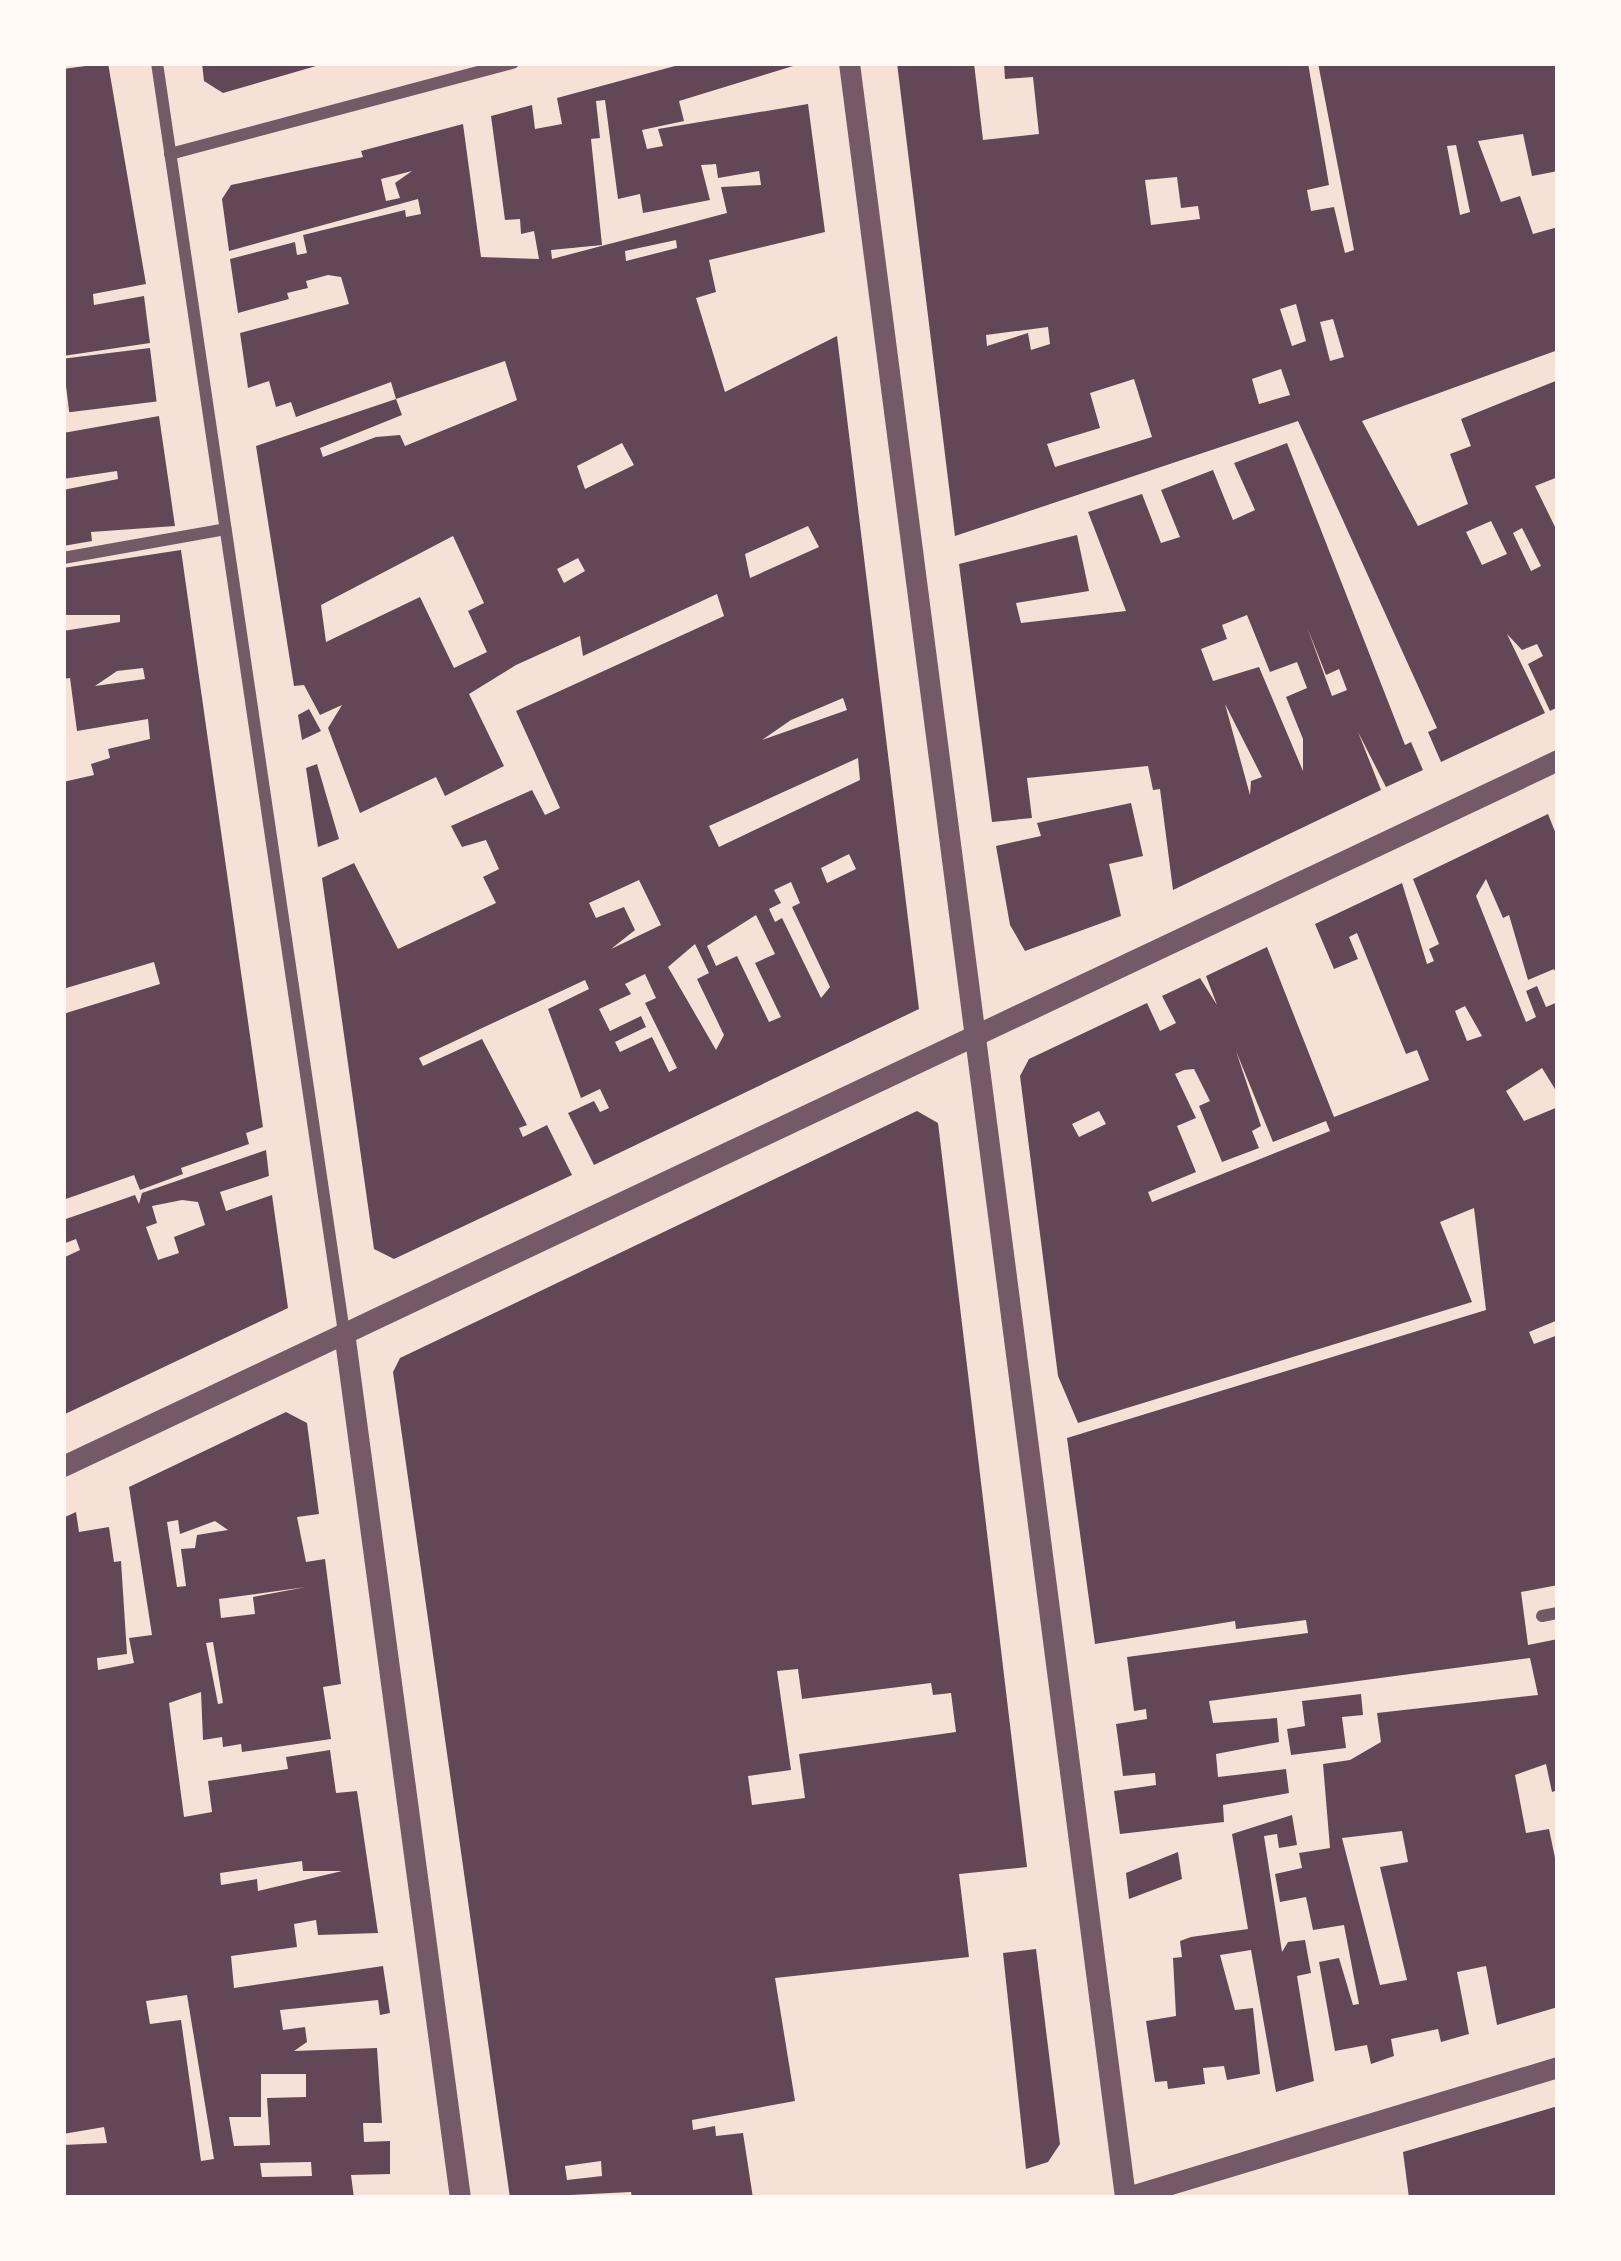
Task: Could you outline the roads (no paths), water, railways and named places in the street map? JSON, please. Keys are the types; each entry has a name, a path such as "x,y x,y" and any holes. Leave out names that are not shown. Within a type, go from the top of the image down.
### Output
{"street":[{"path":"157,63 344,1332 460,2198"},
{"path":"170,154 513,63"},
{"path":"849,63 1125,2198 1558,2067"},
{"path":"63,558 225,529"},
{"path":"63,1466 1558,760"},
{"path":"1542,1616 1558,1612"}]}
